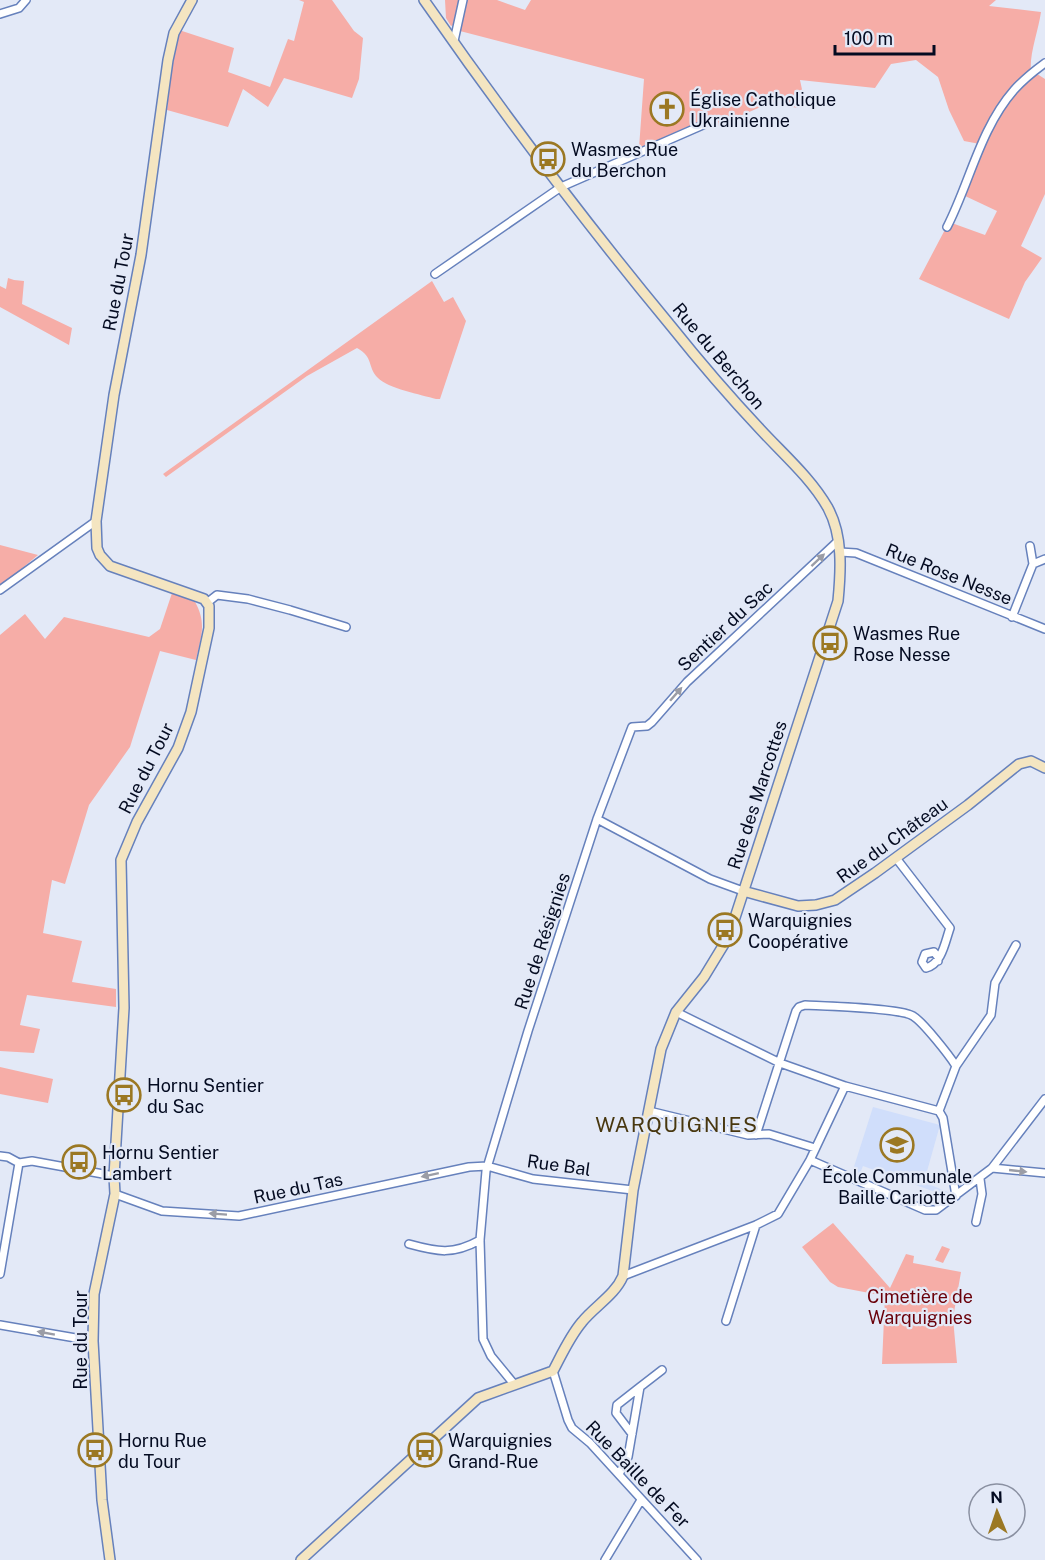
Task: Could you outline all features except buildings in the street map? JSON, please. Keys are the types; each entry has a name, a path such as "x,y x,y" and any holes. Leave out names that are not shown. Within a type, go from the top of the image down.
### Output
{"street":[{"path":"0,14 20,8 26,0"},
{"name":"Rue du Tour","path":"110,1560 102,1500 93,1341 94,1294 115,1194 114,1176 124,1008 121,860 137,822 178,748 191,712 210,610 208,602 193,594 110,566 97,548 96,521 114,395 141,255 168,60 174,33 192,0"},
{"name":"Rue du Berchon","path":"424,0 561,187 671,326 748,417 820,495 834,520 840,552"},
{"path":"454,41 463,0"},
{"path":"947,226 963,195 981,144 1005,101 1022,81 1045,63"},
{"path":"435,274 561,187 703,125"},
{"path":"0,590 96,521"},
{"name":"Sentier du Sac","path":"632,728 647,726 652,722 687,682 838,541"},
{"path":"1012,617 1033,564 1030,546"},
{"name":"Rue Rose Nesse","path":"840,552 856,553 1045,629"},
{"name":"Rue des Marcottes","path":"597,819 704,876 744,891 838,601 840,552"},
{"path":"1033,564 1045,559"},
{"path":"208,602 217,595 248,599 346,627"},
{"name":"Rue de Résignies","path":"480,1240 487,1168 528,1031 597,819 632,728"},
{"name":"Rue du Château","path":"744,891 794,905 821,904 847,893 967,806 1019,764 1031,761 1045,768"},
{"path":"896,858 950,928 938,961"},
{"path":"301,1560 478,1398 554,1371 581,1323 613,1292 623,1276 633,1190 661,1048 676,1012 722,950 744,891"},
{"path":"939,1112 956,1066 991,1015 996,983 1016,945"},
{"path":"756,1135 799,1007 805,1005 857,1008 912,1015 949,1055 956,1066"},
{"path":"676,1012 780,1063 845,1086 939,1112 943,1118 956,1196"},
{"path":"623,1276 756,1225 778,1214 810,1160 845,1086"},
{"path":"810,1160 925,1210 936,1210 992,1168 1045,1099"},
{"path":"649,1111 748,1135 769,1134 815,1148"},
{"path":"0,1156 8,1157 19,1163 32,1161 114,1176"},
{"path":"0,1275 19,1163"},
{"name":"Rue du Tas","path":"115,1194 162,1211 239,1216 469,1167 487,1168"},
{"name":"Rue Bal","path":"487,1168 533,1179 633,1190"},
{"path":"992,1168 1045,1173"},
{"path":"976,1222 982,1194 980,1179"},
{"path":"726,1321 756,1225"},
{"path":"409,1244 431,1250 453,1251 464,1249 480,1240 483,1340 491,1356 514,1384"},
{"path":"0,1325 93,1341"},
{"path":"632,1434 616,1413 617,1405 662,1370"},
{"name":"Rue Baille de Fer","path":"554,1371 572,1428 590,1443 697,1560"},
{"path":"619,1474 628,1457 640,1387"},
{"path":"604,1560 641,1500"}],"shaded area":[{"name":"École Communale Baille Cariotte","path":"873,1107 940,1125 924,1182 950,1193 949,1197 863,1166 858,1178 851,1176"}],"green space":[{"path":"299,0 332,0 354,31 363,38 359,79 352,98 284,78 268,107 243,89 228,127 167,110 173,48 179,30 234,48 228,72 270,87 288,39 294,41 304,2"},
{"path":"445,0 462,0 456,24 451,26 446,18"},
{"path":"467,0 497,0 525,10 531,0 996,0 989,6 1041,12 1032,51 1031,74 1034,72 1045,79 1045,194 1021,246 1042,258 1025,282 1009,319 919,279 949,222 985,235 997,211 963,195 980,144 964,141 949,110 938,77 916,60 891,64 875,88 800,80 804,99 798,108 770,103 717,126 712,116 639,148 644,79 460,31"},
{"path":"8,278 24,281 22,304 72,328 69,345 0,307 0,286 6,289"},
{"path":"432,281 444,302 453,297 466,321 440,399 405,391 383,382 372,370 366,355 357,348 307,376 166,477 163,474"},
{"path":"0,545 38,555 1,586 0,586"},
{"path":"172,593 195,602 199,610 202,630 196,660 160,651 130,747 89,805 65,884 52,880 43,933 82,941 72,982 116,989 116,1007 27,995 20,1025 40,1029 34,1053 0,1051 0,635 25,614 45,639 64,617 149,637 160,629"},
{"path":"0,1067 53,1079 48,1103 0,1094"},
{"name":"Cimetière de Warquignies","path":"833,1223 890,1288 906,1254 914,1256 913,1263 961,1272 953,1318 957,1363 882,1364 885,1296 838,1287 830,1282 802,1247"},
{"path":"942,1246 950,1249 943,1263 935,1260"}],"place":[{"name":"Église Catholique Ukrainienne","path":"667,109"},
{"name":"Wasmes Rue du Berchon","path":"548,159"},
{"name":"Wasmes Rue Rose Nesse","path":"830,643"},
{"name":"Warquignies Coopérative","path":"725,930"},
{"name":"Hornu Sentier du Sac","path":"124,1095"},
{"name":"École Communale Baille Cariotte","path":"897,1145"},
{"name":"Hornu Sentier Lambert","path":"79,1162"},
{"name":"Hornu Rue du Tour","path":"95,1450"},
{"name":"Warquignies Grand-Rue","path":"425,1450"}],"district":[{"name":"WARQUIGNIES","path":"677,1124"}]}
